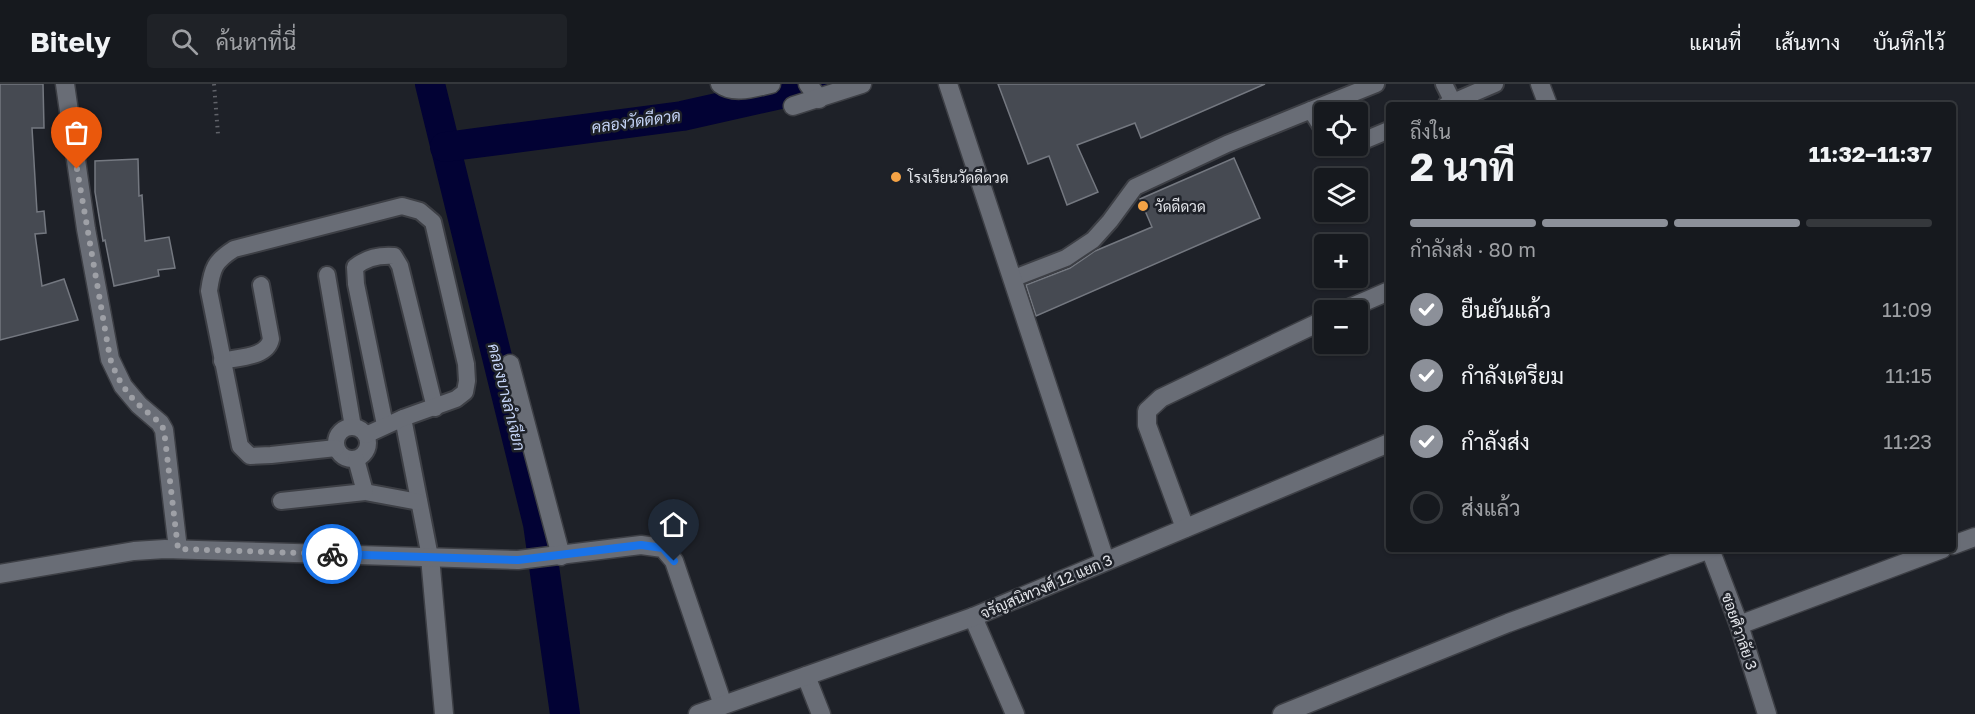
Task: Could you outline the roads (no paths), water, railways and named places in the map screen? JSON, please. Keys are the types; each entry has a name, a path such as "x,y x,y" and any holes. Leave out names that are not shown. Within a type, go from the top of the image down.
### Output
{"street":[{"path":"65,84 86,229 110,358 123,386 139,405 160,423 164,430 178,549"},
{"path":"720,84 736,90 771,84"},
{"path":"793,106 814,92 861,84"},
{"path":"948,84 1105,560"},
{"path":"1540,84 1547,102"},
{"path":"1368,300 1386,292"},
{"path":"1185,528 1147,425 1147,411 1161,398 1314,325"},
{"path":"510,364 556,557"},
{"name":"จรัญสนิทวงศ์ 12 แยก 3","path":"698,714 973,616 1386,444"},
{"path":"1956,544 1975,537"},
{"path":"0,574 135,551 178,549 518,560 641,545 663,548 674,561 723,705"},
{"path":"1282,714 1508,623 1702,552"},
{"name":"ซอยศิวาลัย 3","path":"1711,552 1739,625 1767,714"},
{"path":"1739,625 1934,552"},
{"path":"430,557 444,714"},
{"path":"973,616 1015,714"},
{"path":"806,676 821,714"}],"lane":[{"path":"1012,279 1066,258 1093,240 1135,187 1227,144 1376,84"},
{"path":"1444,84 1449,102"},
{"path":"1454,102 1495,84"},
{"path":"1311,110 1314,115"},
{"path":"1368,139 1386,131"},
{"path":"327,275 359,431 367,449 356,459 348,459 341,455 336,448 336,440 339,433 345,429 359,431 385,425 435,408 456,399 465,392 468,381 433,222 420,211 402,206 234,249 219,259 211,274 209,291 240,446 250,456 336,448"},
{"path":"385,425 356,284 355,267 363,260 385,255 394,256 400,266 435,408"},
{"path":"222,361 264,352 269,347 270,339 261,285"},
{"path":"403,418 430,557"},
{"path":"356,459 365,492"},
{"path":"281,501 365,492 419,502"}],"waterway":[{"name":"คลองบางลำเจียก","path":"430,84 538,524 565,714"},
{"name":"คลองวัดดีดวด","path":"445,147 682,116 825,84"}],"place":[{"name":"โรงเรียนวัดดีดวด","path":"896,177"},
{"name":"วัดดีดวด","path":"1143,206"}]}
